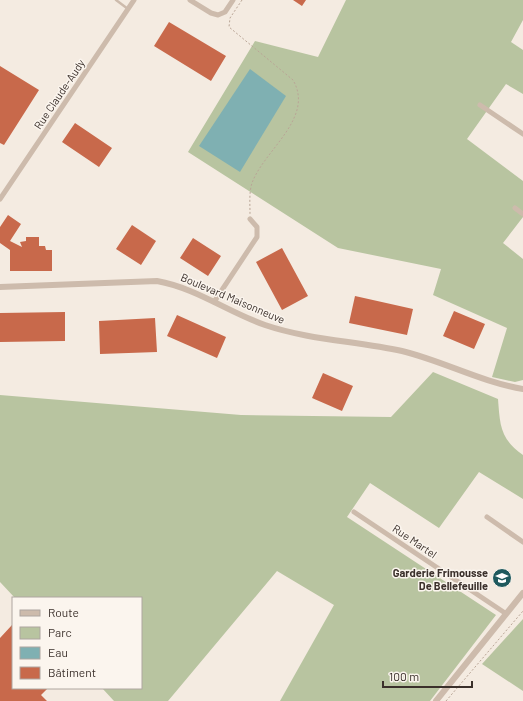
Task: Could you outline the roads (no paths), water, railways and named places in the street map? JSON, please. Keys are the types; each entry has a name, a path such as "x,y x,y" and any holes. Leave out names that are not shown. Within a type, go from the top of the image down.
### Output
{"street":[{"name":"Rue Claude-Audy","path":"0,199 134,0"},
{"path":"190,0 211,13 218,15 225,12 233,0"},
{"path":"480,105 523,134"},
{"path":"515,208 523,214"},
{"path":"214,302 257,237 257,227 250,219"},
{"name":"Boulevard Maisonneuve","path":"0,287 157,281 176,284 259,323 285,331 402,351 447,365 492,383 523,389"},
{"name":"Rue Martel","path":"354,512 505,613"},
{"path":"487,517 523,542"},
{"path":"436,701 505,613 523,593"}],"lane":[{"path":"116,0 128,9"}],"water":[{"path":"250,69 286,96 240,172 199,146"}],"place":[{"name":"Garderie Frimousse De Bellefeuille","path":"502,578"}]}
